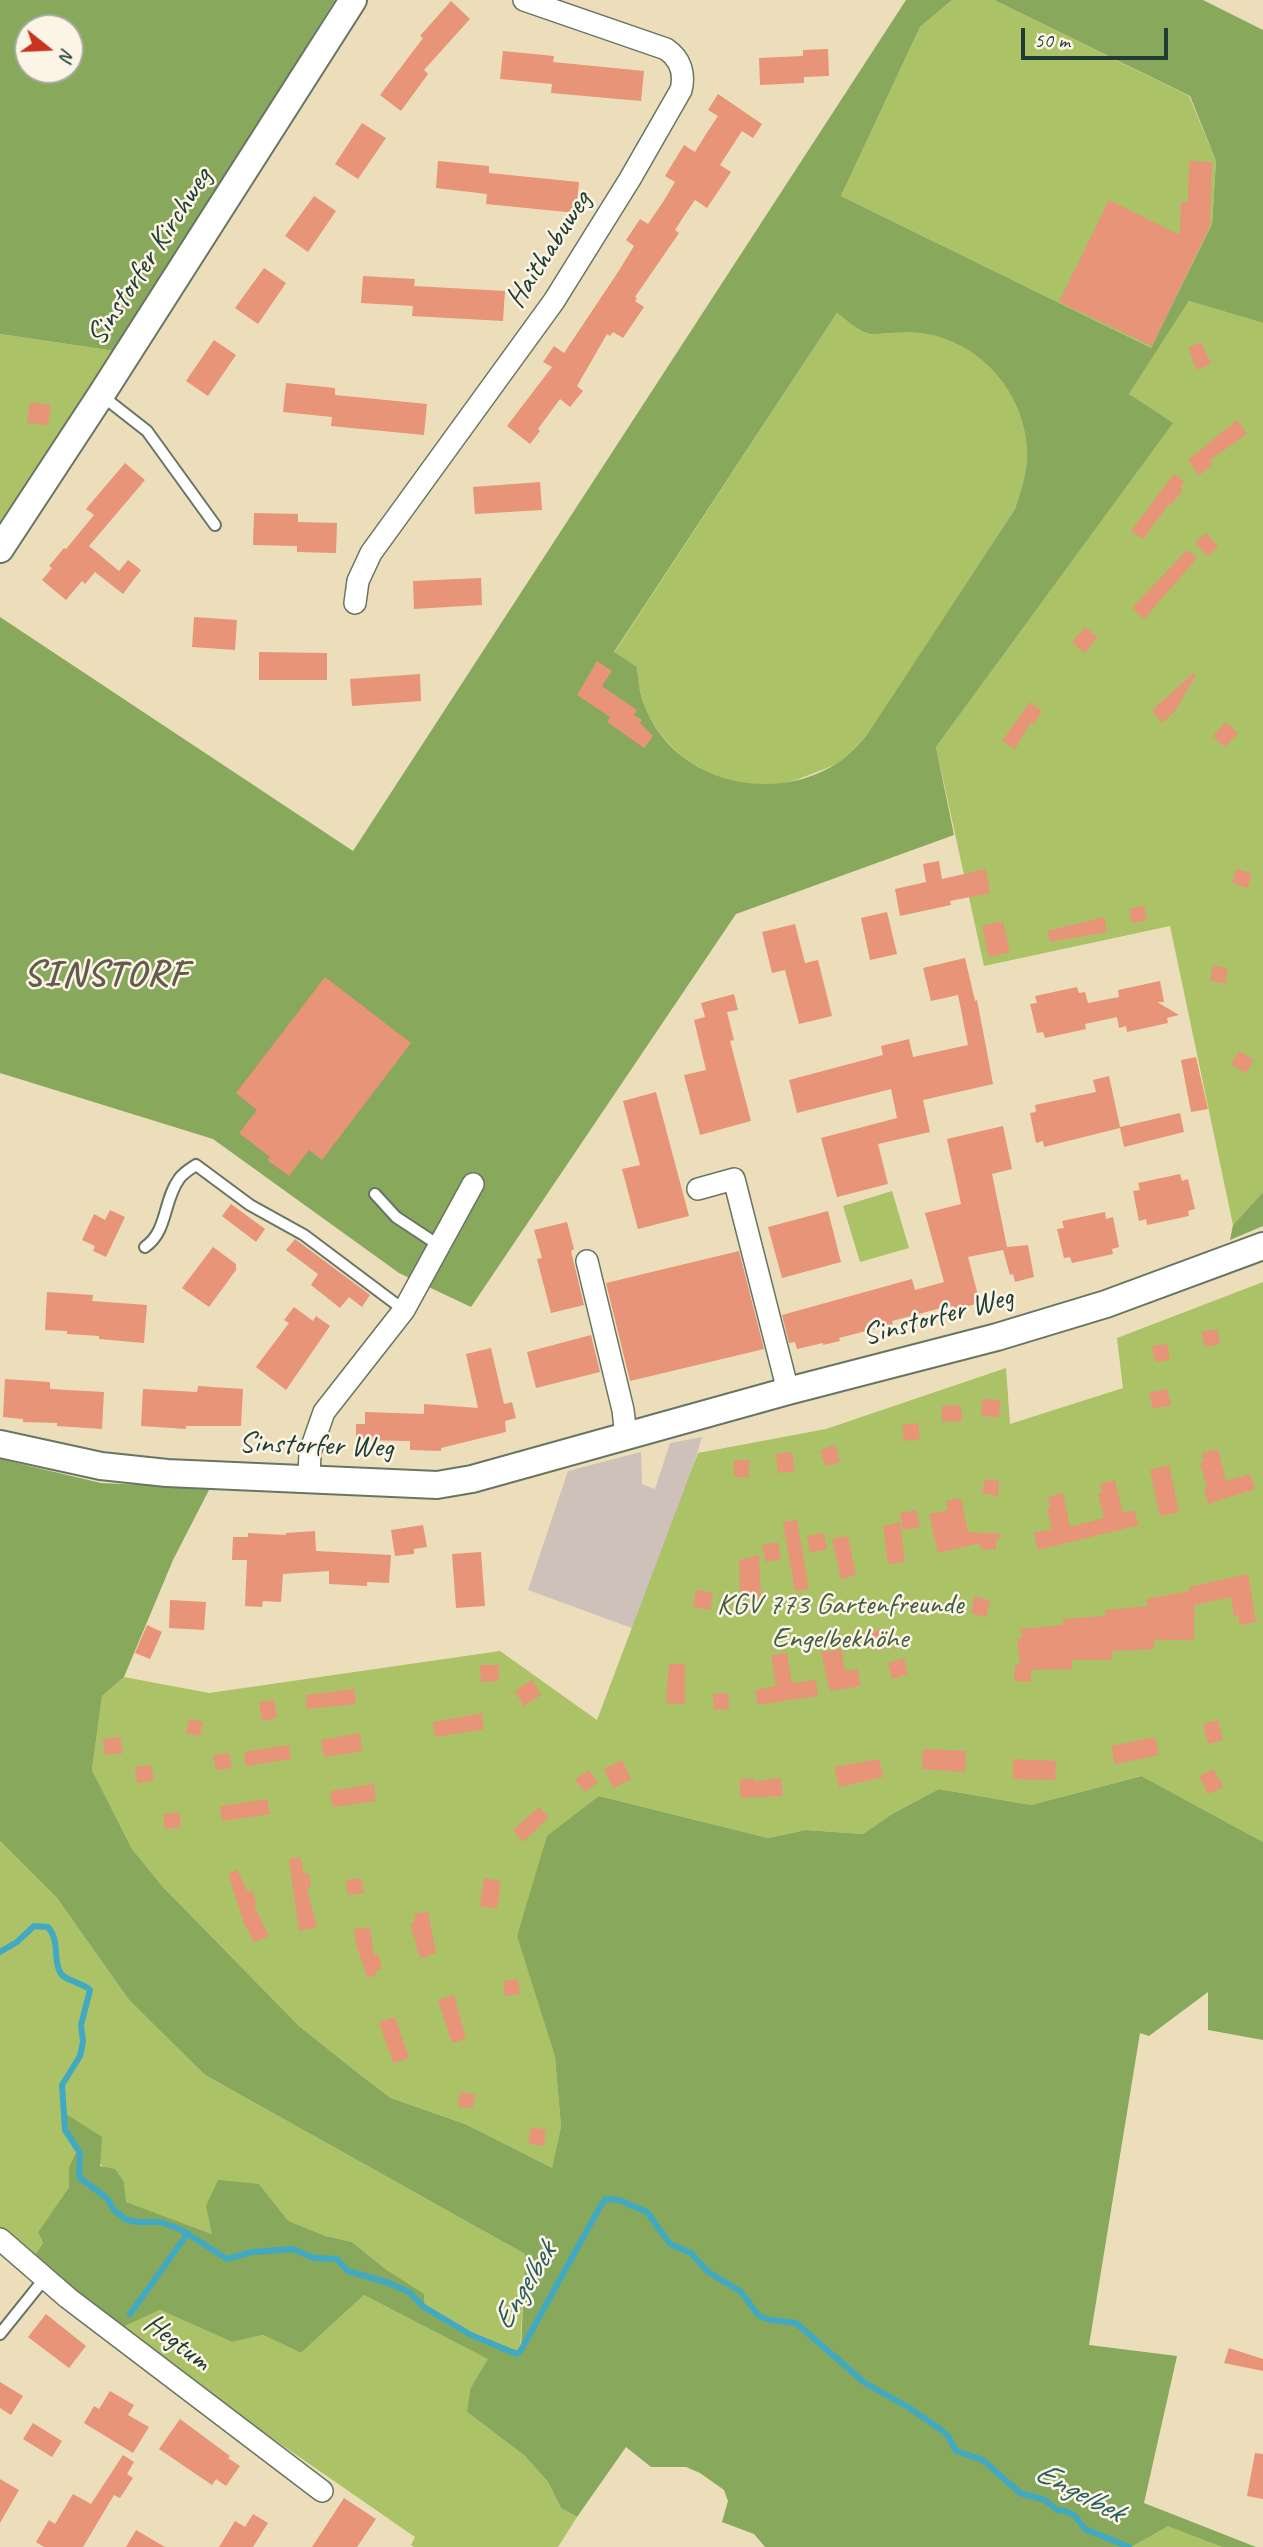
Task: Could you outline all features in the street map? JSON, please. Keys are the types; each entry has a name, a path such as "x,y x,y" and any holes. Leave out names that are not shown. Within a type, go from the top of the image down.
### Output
{"street":[{"name":"Sinstorfer Kirchweg","path":"0,549 353,0"},
{"name":"Haithabuweg","path":"355,603 358,581 371,553 554,301 679,97 683,84 680,62 660,46 553,5 524,0"},
{"path":"698,1189 734,1179 788,1391"},
{"path":"309,1478 310,1452 324,1412 404,1310 473,1184"},
{"name":"Sinstorfer Weg","path":"0,1444 101,1466 155,1472 437,1485 472,1479 788,1391 1009,1334 1106,1304 1263,1246"},
{"path":"587,1261 623,1410 626,1436"},
{"name":"Hegtum","path":"0,2239 45,2278 322,2491"}],"lane":[{"path":"101,395 147,431 215,525"},
{"path":"145,1247 155,1240 160,1231 174,1186 180,1176 196,1165 250,1205 304,1235 404,1310"},
{"path":"375,1194 396,1217 440,1246"},
{"path":"0,2334 45,2278"}],"shaded area":[{"path":"702,1437 673,1532 637,1630 528,1590 568,1471 641,1452 642,1484 655,1489 670,1443"}],"green space":[{"path":"0,0 335,0 115,351 0,334"},
{"path":"906,0 952,0 920,27 841,196 1151,348 1212,224 1216,161 1190,96 994,0 1203,0 1263,30 1263,323 1189,301 1129,394 1173,423 936,747 954,835 736,914 471,1307 399,1273 213,1139 0,1073 0,617 353,851","holes":["837,313 856,328 869,334 930,335 960,345 976,355 1002,382 1020,415 1027,451 1024,480 1015,509 866,736 853,750 839,762 812,776 783,783 753,784 724,778 698,767 674,749 655,727 642,699 637,667 614,652"]},
{"path":"952,0 994,0 1189,96 1216,161 1212,224 1151,348 841,196 920,27"},
{"path":"1189,301 1263,323 1263,1192 1233,1225 1170,926 984,966 936,747 1172,424 1129,394"},
{"path":"837,313 868,334 923,333 943,337 976,355 990,367 1012,397 1025,432 1027,458 1022,488 1015,509 866,736 843,759 826,768 779,784 747,784 727,780 690,762 674,749 650,717 641,695 637,667 614,653"},
{"path":"0,334 115,351 0,523"},
{"path":"892,1191 909,1248 860,1262 843,1206"},
{"path":"1263,1192 1263,1226 1230,1240 1233,1225"},
{"name":"KGV 773 Gartenfreunde Engelbekhöhe","path":"1263,1282 1263,1842 1140,1776 1031,1805 939,1789 892,1814 863,1834 806,1830 768,1838 599,1796 517,1935 555,2057 561,2127 552,2169 465,2124 391,2098 299,2026 163,1887 132,1849 92,1770 102,1696 124,1677 209,1693 500,1651 597,1720 698,1453 826,1429 1006,1368 1010,1424 1123,1388 1117,1338"},
{"path":"0,1459 101,1483 210,1488 173,1560 124,1677 102,1696 92,1770 132,1849 163,1887 299,2026 391,2098 465,2124 552,2168 561,2127 555,2057 517,1936 547,1836 599,1796 768,1838 806,1830 863,1834 892,1814 939,1789 1031,1805 1141,1776 1263,1842 1263,2040 1208,2030 1208,1992 1149,2036 1140,2033 1089,2345 1177,2356 1144,2503 1256,2547 1222,2547 1168,2526 1131,2547 765,2547 754,2534 722,2522 728,2501 724,2490 700,2473 686,2467 651,2467 626,2447 577,2517 561,2508 548,2482 525,2456 467,2412 470,2389 488,2359 364,2295 301,2353 263,2335 232,2342 160,2310 123,2327 29,2264 43,2243 38,2232 69,2187 69,2167 78,2148 65,2130 63,2112 102,2137 100,2166 115,2169 124,2182 126,2202 212,2234 206,2206 218,2180 259,2184 288,2221 326,2236 352,2242 388,2271 424,2294 424,2307 471,2335 513,2353 521,2350 525,2254 205,2075 129,2000 57,1898 0,1841"},
{"path":"0,1841 57,1898 129,2000 205,2075 525,2254 520,2353 513,2353 471,2335 424,2307 388,2271 352,2242 326,2236 287,2221 259,2184 212,2234 125,2202 124,2182 78,2148 69,2167 69,2187 38,2232 43,2243 29,2264 0,2239"},
{"path":"364,2295 489,2359 470,2389 467,2412 525,2456 548,2482 561,2508 577,2517 558,2547 414,2547 411,2545 415,2537 250,2423 123,2327 160,2310 232,2342 263,2335 301,2353"},
{"path":"1168,2525 1222,2547 1131,2547"}],"building":[{"path":"451,1 470,19 424,70 428,74 401,111 380,95 423,38 420,36"},
{"path":"828,49 829,76 804,77 804,83 760,85 759,58 803,56 803,50"},
{"path":"503,51 554,56 553,62 644,71 641,101 551,93 552,84 500,79"},
{"path":"718,94 762,124 753,138 742,131 720,165 731,172 707,208 695,200 684,216 675,230 679,233 635,297 635,301 644,307 623,338 613,332 610,336 607,334 577,386 583,391 570,407 560,399 530,444 507,426 552,367 543,362 554,346 564,353 620,269 634,246 626,240 640,219 648,224 663,202 675,182 665,176 684,145 695,152 718,116 708,110"},
{"path":"362,123 386,138 358,179 335,164"},
{"path":"438,161 489,166 489,173 579,182 576,213 486,204 487,194 436,188"},
{"path":"1189,161 1212,162 1210,226 1152,346 1059,302 1109,200 1180,235 1181,202 1188,202"},
{"path":"314,196 336,211 308,252 285,236"},
{"path":"264,268 286,283 258,324 235,308"},
{"path":"363,276 415,279 414,286 505,291 503,321 412,316 413,306 361,303"},
{"path":"214,340 236,355 208,396 186,381"},
{"path":"1201,342 1211,364 1197,370 1188,348"},
{"path":"286,383 335,388 335,395 427,404 424,435 331,426 332,417 283,412"},
{"path":"30,402 51,405 48,425 27,423"},
{"path":"1237,420 1247,434 1210,460 1213,464 1199,475 1188,460"},
{"path":"125,463 145,480 89,546 119,571 128,560 141,570 123,594 95,572 85,584 82,581 66,600 42,580 52,568 49,566 94,515 86,509"},
{"path":"1174,474 1184,482 1180,488 1183,490 1143,539 1131,531"},
{"path":"540,482 542,510 475,514 473,487"},
{"path":"254,513 298,514 298,522 337,523 336,553 297,552 297,546 253,545"},
{"path":"1206,533 1218,546 1208,556 1195,543"},
{"path":"1187,550 1197,558 1144,619 1132,608"},
{"path":"481,578 482,605 414,609 413,581"},
{"path":"194,617 237,620 235,650 192,647"},
{"path":"1085,627 1097,637 1085,653 1072,642"},
{"path":"259,652 327,653 327,680 259,680"},
{"path":"597,661 612,671 602,686 637,710 634,715 642,720 640,723 653,736 644,748 607,722 610,717 577,695"},
{"path":"1194,673 1196,675 1175,711 1162,723 1152,710"},
{"path":"420,674 421,701 352,706 350,679"},
{"path":"1030,702 1042,712 1033,724 1031,722 1015,749 1002,741"},
{"path":"1226,722 1238,733 1225,747 1213,736"},
{"path":"939,861 942,879 986,869 990,893 950,901 951,905 900,916 895,889 926,882 923,864"},
{"path":"1236,869 1252,873 1248,888 1232,883"},
{"path":"1144,906 1147,920 1132,923 1129,909"},
{"path":"887,912 897,954 870,960 861,918"},
{"path":"1104,917 1107,932 1050,942 1047,931"},
{"path":"1003,921 1010,952 989,957 982,926"},
{"path":"795,924 805,963 818,960 832,1016 799,1024 785,970 772,973 762,932"},
{"path":"965,958 975,1001 977,1000 993,1084 923,1100 930,1132 878,1144 888,1184 837,1197 821,1138 897,1118 891,1089 797,1113 789,1080 883,1055 881,1046 909,1039 913,1057 968,1045 958,995 931,1001 923,968"},
{"path":"1213,965 1228,969 1225,984 1210,980"},
{"path":"325,977 411,1043 322,1160 309,1150 289,1176 267,1160 270,1157 239,1133 257,1110 236,1093"},
{"path":"1160,981 1164,1002 1157,1002 1179,1015 1167,1018 1168,1023 1127,1032 1126,1026 1119,1028 1117,1017 1085,1024 1086,1029 1045,1038 1043,1032 1037,1033 1030,1004 1037,1003 1035,996 1077,987 1079,993 1085,992 1088,1003 1119,997 1118,990"},
{"path":"734,994 738,1010 727,1012 734,1040 730,1041 751,1121 700,1135 684,1075 706,1070 694,1020 705,1017 701,1003"},
{"path":"1239,1051 1254,1060 1246,1073 1231,1064"},
{"path":"1196,1057 1208,1109 1191,1112 1181,1060"},
{"path":"1109,1076 1120,1127 1180,1113 1184,1132 1124,1147 1120,1128 1044,1147 1043,1141 1036,1143 1030,1113 1036,1112 1035,1105 1096,1092 1093,1080"},
{"path":"656,1092 689,1216 638,1229 622,1169 640,1165 623,1101"},
{"path":"1003,1126 1012,1169 992,1174 1007,1247 1028,1245 1034,1277 1015,1282 1013,1274 1010,1275 1003,1250 968,1257 980,1303 968,1306 969,1310 954,1314 953,1306 945,1307 892,1321 893,1324 839,1338 840,1341 823,1345 797,1349 795,1342 789,1343 782,1315 912,1279 915,1290 944,1282 925,1213 961,1204 947,1139"},
{"path":"1180,1174 1182,1181 1188,1179 1195,1209 1188,1211 1189,1216 1147,1225 1146,1219 1139,1221 1133,1191 1140,1190 1138,1183"},
{"path":"231,1204 265,1229 256,1242 222,1216"},
{"path":"110,1210 125,1217 106,1257 93,1251 95,1246 82,1240 94,1214 105,1220"},
{"path":"828,1211 841,1262 782,1278 768,1227"},
{"path":"1105,1212 1106,1219 1113,1217 1119,1247 1112,1249 1113,1254 1072,1263 1070,1257 1064,1258 1057,1229 1064,1228 1062,1221"},
{"path":"567,1222 584,1305 551,1313 537,1259 542,1258 534,1230"},
{"path":"295,1239 370,1295 362,1307 349,1297 340,1308 311,1285 318,1274 286,1250"},
{"path":"213,1247 236,1264 236,1270 209,1307 182,1288"},
{"path":"739,1251 764,1349 630,1381 606,1283"},
{"path":"47,1292 93,1295 92,1301 147,1305 144,1343 45,1330"},
{"path":"294,1307 313,1321 316,1316 330,1326 286,1390 256,1367 289,1323 284,1320"},
{"path":"1217,1329 1220,1344 1205,1347 1201,1332"},
{"path":"591,1335 600,1372 536,1388 527,1352"},
{"path":"1167,1344 1170,1360 1155,1362 1152,1346"},
{"path":"491,1348 504,1404 512,1402 516,1418 505,1421 506,1432 441,1448 441,1451 410,1450 410,1441 356,1440 356,1424 365,1424 365,1412 424,1414 424,1404 478,1408 466,1354"},
{"path":"5,1379 50,1382 50,1389 104,1392 102,1429 23,1422 23,1419 3,1417"},
{"path":"198,1386 243,1389 241,1426 186,1426 186,1429 141,1426 143,1389 197,1392"},
{"path":"1167,1389 1171,1405 1153,1409 1149,1393"},
{"path":"982,1399 1000,1400 999,1417 981,1416"},
{"path":"961,1405 962,1421 942,1422 942,1406"},
{"path":"918,1423 920,1439 904,1441 902,1425"},
{"path":"835,1445 840,1462 825,1466 820,1450"},
{"path":"1218,1449 1226,1481 1250,1474 1255,1489 1208,1504 1200,1463 1204,1462 1202,1453"},
{"path":"792,1452 795,1471 778,1473 776,1454"},
{"path":"734,1460 749,1460 749,1477 734,1477"},
{"path":"1169,1465 1179,1512 1160,1516 1150,1470"},
{"path":"985,1479 999,1481 998,1496 982,1493"},
{"path":"1115,1480 1123,1513 1134,1510 1139,1525 1038,1550 1034,1533 1052,1529 1047,1508 1051,1507 1048,1497 1063,1493 1070,1527 1104,1518 1098,1494 1102,1493 1100,1484"},
{"path":"961,1498 968,1532 1000,1534 1000,1539 996,1539 996,1550 980,1549 980,1543 938,1553 929,1514 948,1510 946,1501"},
{"path":"916,1510 920,1527 903,1530 900,1513"},
{"path":"797,1520 809,1589 795,1591 783,1522"},
{"path":"900,1522 905,1562 888,1564 883,1526"},
{"path":"423,1525 427,1547 414,1549 414,1554 395,1556 391,1530"},
{"path":"315,1531 316,1551 391,1555 389,1583 367,1582 367,1586 329,1584 329,1571 283,1574 281,1602 263,1601 262,1607 245,1606 247,1560 232,1560 233,1537 248,1537 248,1533 286,1535"},
{"path":"824,1533 827,1549 810,1553 807,1536"},
{"path":"848,1536 856,1575 841,1579 832,1539"},
{"path":"778,1542 781,1559 766,1562 762,1545"},
{"path":"481,1552 485,1606 456,1608 452,1554"},
{"path":"759,1555 761,1599 745,1599 745,1591 740,1592 739,1560"},
{"path":"1248,1574 1256,1622 1240,1625 1238,1616 1234,1616 1231,1597 1194,1605 1194,1640 1154,1640 1154,1649 1112,1651 1112,1660 1072,1660 1072,1669 1031,1670 1031,1682 1014,1681 1015,1665 1020,1665 1017,1639 1022,1638 1020,1629 1063,1625 1063,1619 1106,1616 1105,1610 1148,1606 1146,1599 1190,1591 1189,1587"},
{"path":"696,1590 713,1593 710,1610 693,1607"},
{"path":"974,1596 990,1601 986,1617 971,1613"},
{"path":"170,1600 206,1602 204,1630 169,1628"},
{"path":"147,1625 162,1632 150,1659 135,1653"},
{"path":"886,1629 889,1647 875,1650 871,1632"},
{"path":"841,1649 845,1671 858,1669 860,1686 830,1691 821,1652"},
{"path":"787,1653 792,1683 816,1680 818,1696 758,1705 755,1690 776,1686 771,1655"},
{"path":"904,1658 908,1674 892,1679 888,1663"},
{"path":"669,1664 685,1664 685,1704 666,1703"},
{"path":"480,1665 499,1665 499,1681 481,1682"},
{"path":"532,1680 541,1695 524,1706 515,1691"},
{"path":"354,1689 356,1704 307,1709 306,1695"},
{"path":"728,1693 729,1709 714,1710 713,1694"},
{"path":"274,1700 277,1718 262,1721 259,1702"},
{"path":"482,1713 484,1729 435,1737 433,1722"},
{"path":"189,1719 203,1722 200,1736 186,1733"},
{"path":"1218,1720 1223,1740 1208,1744 1203,1724"},
{"path":"360,1733 362,1751 324,1757 321,1740"},
{"path":"120,1737 123,1753 105,1755 103,1739"},
{"path":"1155,1737 1159,1755 1115,1764 1111,1746"},
{"path":"289,1745 291,1759 246,1766 244,1752"},
{"path":"923,1749 966,1751 965,1772 922,1769"},
{"path":"229,1753 232,1768 216,1770 213,1755"},
{"path":"879,1759 883,1777 839,1787 834,1767"},
{"path":"1013,1759 1056,1761 1055,1780 1013,1779"},
{"path":"622,1760 631,1779 613,1788 604,1769"},
{"path":"151,1765 154,1780 137,1783 135,1767"},
{"path":"1214,1769 1223,1787 1208,1794 1199,1776"},
{"path":"588,1770 598,1782 585,1792 575,1780"},
{"path":"754,1778 754,1781 781,1778 783,1796 741,1798 739,1780"},
{"path":"374,1784 376,1801 333,1807 330,1791"},
{"path":"267,1799 270,1814 222,1821 220,1806"},
{"path":"539,1807 549,1817 523,1842 513,1830"},
{"path":"179,1812 181,1827 165,1829 163,1814"},
{"path":"300,1857 304,1874 309,1873 311,1888 307,1888 317,1927 299,1931 289,1859"},
{"path":"237,1870 248,1892 252,1890 257,1905 254,1906 269,1936 254,1942 244,1923 228,1874"},
{"path":"361,1878 364,1893 348,1895 346,1880"},
{"path":"484,1878 501,1881 497,1909 480,1906"},
{"path":"428,1912 436,1953 420,1958 410,1923 415,1922 414,1914"},
{"path":"370,1927 374,1955 378,1954 382,1969 375,1971 376,1976 367,1977 354,1929"},
{"path":"518,1979 520,1994 505,1996 503,1981"},
{"path":"454,1995 466,2039 452,2043 438,2000"},
{"path":"395,2017 409,2058 393,2063 379,2022"},
{"path":"460,2092 475,2094 473,2108 458,2107"},
{"path":"531,2127 546,2130 544,2146 528,2143"},
{"path":"46,2314 86,2346 69,2368 28,2337"},
{"path":"1229,2348 1263,2359 1263,2371 1224,2363"},
{"path":"0,2382 23,2396 11,2415 0,2408"},
{"path":"110,2391 134,2405 128,2415 149,2427 133,2453 84,2423 94,2406 99,2409"},
{"path":"180,2419 240,2466 226,2486 216,2479 212,2485 159,2449"},
{"path":"33,2423 62,2441 52,2457 23,2439"},
{"path":"1255,2453 1263,2454 1263,2499 1247,2496"},
{"path":"123,2455 134,2462 127,2474 133,2478 120,2498 114,2495 83,2547 44,2547 36,2542 49,2520 55,2524 73,2494 91,2504"},
{"path":"0,2479 19,2490 0,2523"},
{"path":"344,2498 376,2519 357,2547 312,2547"},
{"path":"253,2514 268,2523 253,2547 219,2547 235,2521 245,2527"},
{"path":"136,2530 165,2547 126,2547"}],"waterway":[{"name":"Engelbek","path":"0,1952 17,1942 34,1926 48,1927 54,1939 60,1972 90,1990 81,2025 83,2042 80,2056 62,2085 65,2130 80,2153 79,2177 108,2199 113,2209 125,2219 160,2222 180,2229 227,2259 252,2252 293,2249 314,2258 337,2259 348,2271 409,2292 424,2307 471,2335 517,2354 601,2205 606,2199 619,2200 647,2212 670,2244 691,2253 707,2271 741,2292 759,2316 796,2323 865,2383 940,2429 948,2436 956,2451 983,2460 1020,2493 1045,2500 1057,2510 1075,2516 1085,2529 1129,2547"},
{"path":"130,2314 188,2233"}],"district":[{"name":"SINSTORF","path":"106,975"}]}
